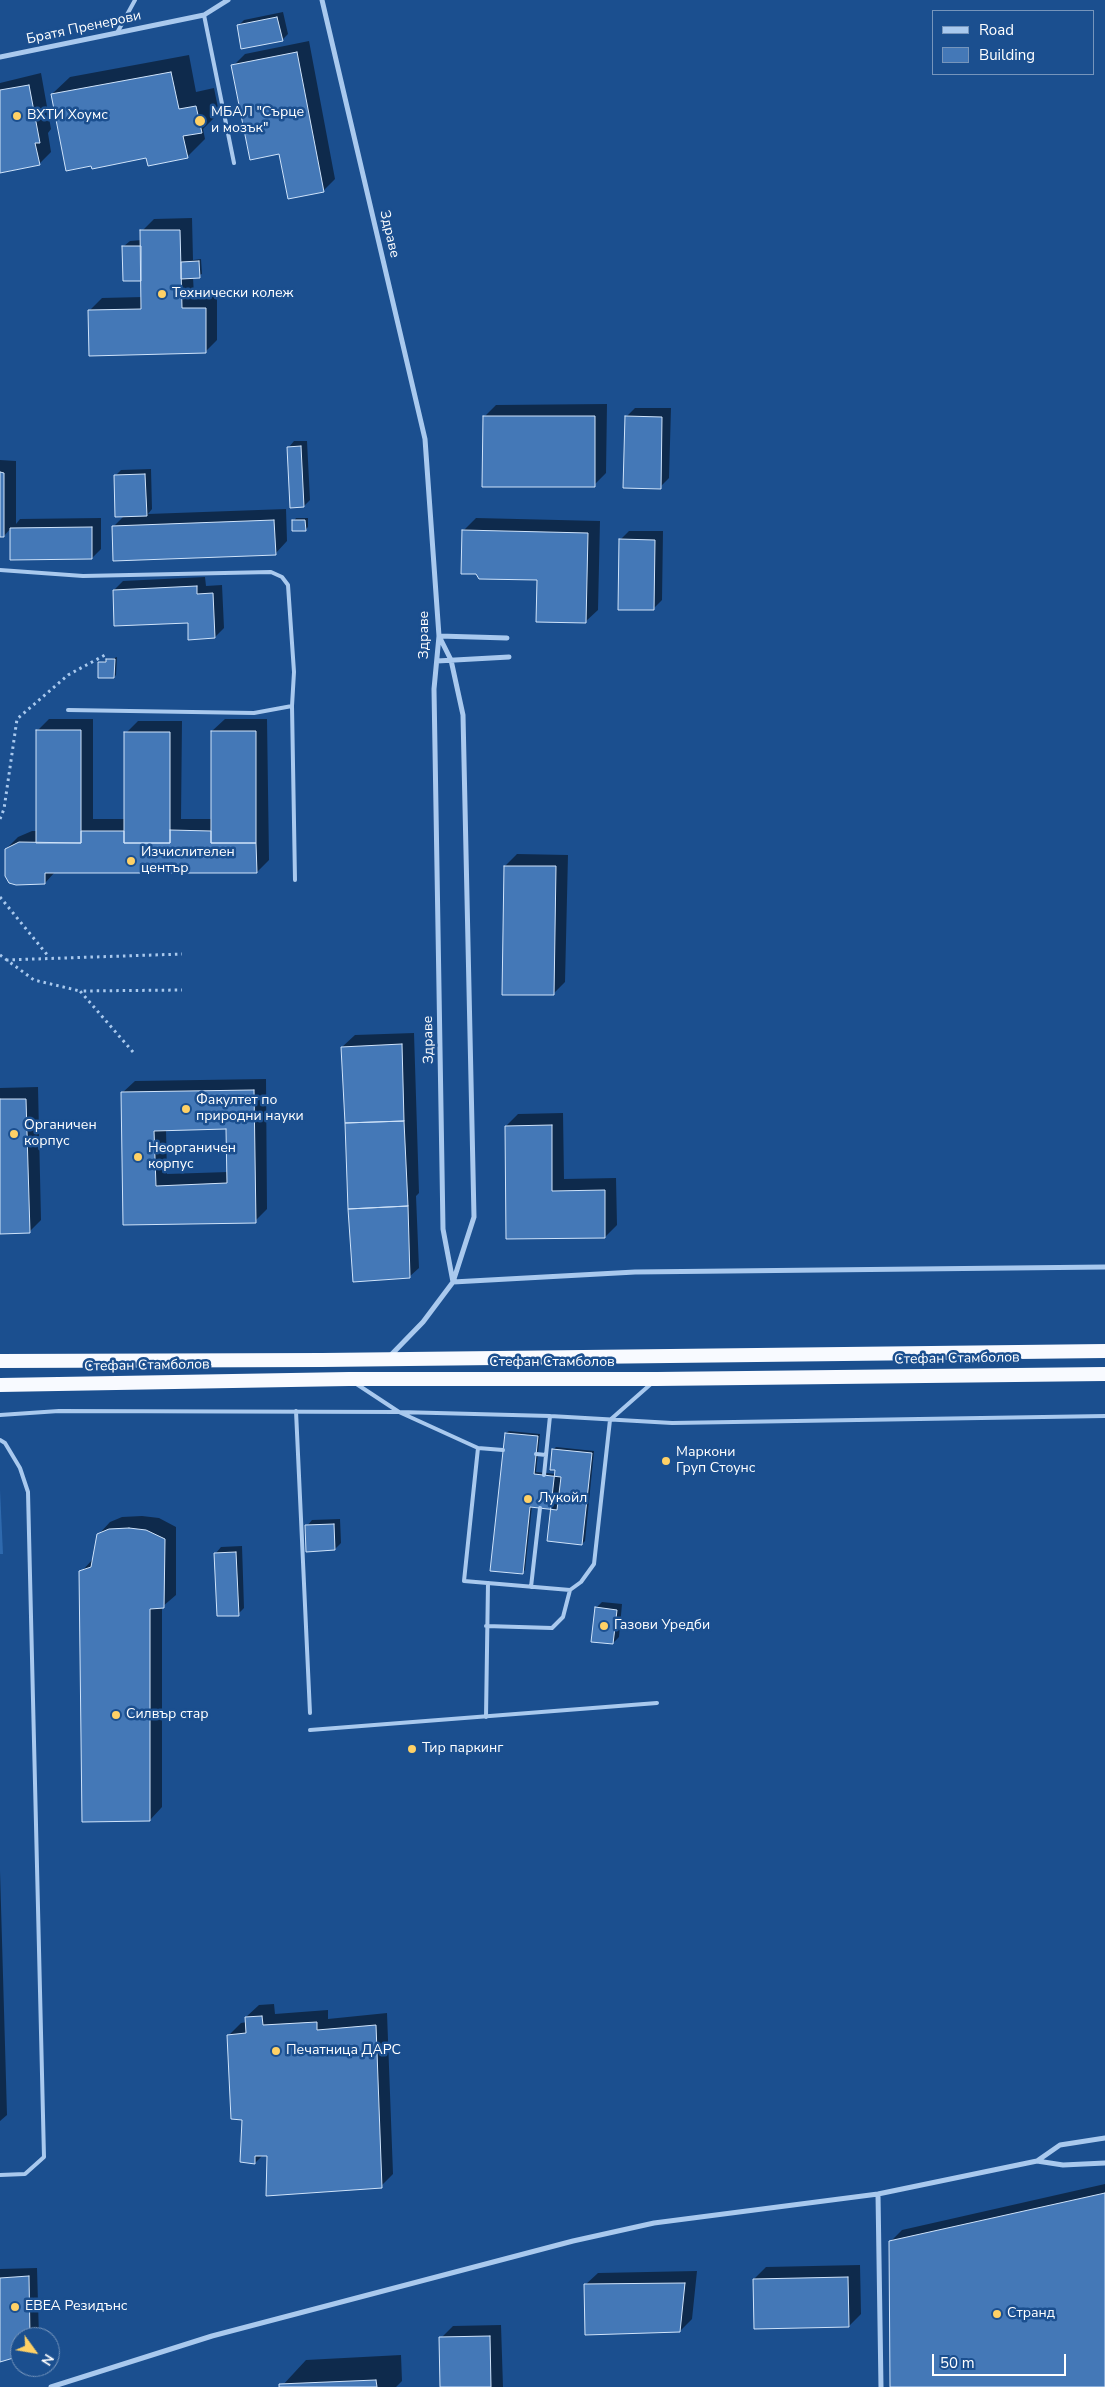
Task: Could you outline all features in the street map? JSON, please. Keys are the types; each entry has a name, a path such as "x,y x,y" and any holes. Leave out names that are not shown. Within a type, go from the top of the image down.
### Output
{"highway":[{"name":"Стефан Стамболов","path":"0,1361 387,1359 1105,1351"},
{"name":"Стефан Стамболов","path":"0,1385 349,1379 657,1379 1105,1374"}],"street":[{"name":"Братя Пренерови","path":"0,57 204,14 228,0"},
{"name":"Здраве","path":"322,0 424,439 439,636 434,689 443,1229 453,1282"},
{"path":"387,1359 423,1322 453,1282 474,1217 463,715 451,660 439,636 507,638"},
{"path":"437,661 509,657"},
{"path":"453,1282 635,1272 1105,1266"},
{"path":"1037,2161 1060,2145 1105,2138"},
{"path":"51,2387 212,2336 573,2241 654,2223 878,2194 1037,2161 1063,2165 1105,2164"},
{"path":"878,2194 881,2387"}],"lane":[{"path":"117,33 135,0"},
{"path":"204,14 234,163"},
{"path":"0,570 83,576 271,572 282,577 288,584 294,672 292,706 295,880"},
{"path":"68,710 254,713 292,706"},
{"path":"349,1379 399,1412 478,1448 503,1450"},
{"path":"486,1626 552,1628 563,1617 570,1590 581,1582 594,1564 610,1420 657,1379"},
{"path":"0,1415 59,1411 399,1412 550,1416 672,1423 1105,1416"},
{"path":"296,1411 310,1713"},
{"path":"544,1475 550,1416"},
{"path":"0,1440 5,1443 20,1468 28,1492 44,2157 25,2174 0,2175"},
{"path":"478,1448 464,1580 570,1590"},
{"path":"536,1454 546,1455"},
{"path":"531,1587 540,1508"},
{"path":"486,1717 488,1583"},
{"path":"310,1730 657,1703"}],"path":[{"path":"0,819 4,809 17,719 68,675 105,655"},
{"path":"0,897 49,958"},
{"path":"6,960 182,954"},
{"path":"0,955 34,980 80,991 182,990"},
{"path":"80,991 133,1052"}],"shaded area":[{"path":"0,1490 3,1554 0,1554"}],"building":[{"path":"277,17 283,41 241,49 237,25"},
{"path":"297,52 324,192 288,199 279,154 250,160 231,65"},
{"path":"171,72 179,109 196,106 202,133 183,136 188,158 148,166 146,158 92,169 91,166 66,171 51,94"},
{"name":"ВХТИ Хоумс","path":"29,85 40,143 35,143 40,165 0,173 0,90"},
{"name":"Технически колеж","path":"140,230 180,230 182,308 206,308 206,353 89,356 88,310 141,309"},
{"path":"122,246 141,246 141,281 123,281"},
{"path":"199,261 200,278 181,279 181,262"},
{"path":"483,416 595,416 595,487 482,487"},
{"path":"625,416 662,417 661,489 623,488"},
{"path":"301,446 304,507 290,508 287,447"},
{"path":"0,472 4,473 4,537 0,537"},
{"path":"145,474 147,516 115,517 114,475"},
{"path":"274,520 276,555 113,561 112,526"},
{"path":"292,520 305,520 306,531 292,531"},
{"path":"92,527 92,559 10,560 10,528"},
{"path":"462,530 588,533 586,623 536,622 537,580 479,579 476,574 461,574"},
{"path":"619,539 655,540 654,610 618,610"},
{"path":"197,586 197,594 213,593 215,638 188,640 188,623 114,626 113,590"},
{"path":"106,659 115,659 114,678 98,678 98,662 106,662"},
{"path":"36,730 81,730 81,843 36,843"},
{"path":"211,731 256,731 256,843 211,843"},
{"path":"124,732 170,732 170,843 124,843"},
{"name":"Изчислителен център","path":"170,830 211,831 211,843 256,843 257,873 45,873 45,884 16,885 9,883 5,876 5,849 19,842 81,843 81,831 124,831 124,843 170,843"},
{"path":"504,866 556,866 554,995 502,995"},
{"path":"402,1044 404,1121 345,1123 341,1047"},
{"name":"Неорганичен корпус","path":"254,1090 256,1223 123,1225 121,1092","holes":["226,1129 227,1183 156,1186 154,1131"]},
{"name":"Органичен корпус","path":"0,1099 26,1099 30,1233 0,1234"},
{"path":"404,1121 408,1206 348,1209 345,1123"},
{"path":"552,1125 552,1191 605,1190 605,1238 506,1239 505,1126"},
{"path":"408,1206 410,1278 353,1282 348,1209"},
{"path":"505,1433 538,1436 534,1474 561,1477 557,1510 530,1507 523,1574 490,1571"},
{"path":"552,1449 592,1453 582,1545 547,1541 555,1470 550,1470"},
{"path":"334,1524 335,1550 306,1552 305,1525"},
{"name":"Силвър стар","path":"129,1528 146,1530 165,1539 164,1608 150,1609 150,1821 82,1822 79,1571 91,1567 97,1534 109,1529"},
{"path":"236,1552 239,1616 217,1616 214,1553"},
{"name":"Газови Уредби","path":"595,1607 617,1610 613,1644 591,1642"},
{"path":"262,2016 263,2025 317,2022 317,2030 376,2025 382,2188 266,2196 267,2156 255,2156 255,2164 240,2162 242,2120 231,2119 227,2035 246,2033 245,2017"},
{"name":"Странд","path":"1105,2193 1105,2387 890,2387 889,2241"},
{"name":"ЕВЕА Резидънс","path":"29,2276 30,2327 10,2327 10,2359 0,2362 0,2278"},
{"path":"848,2277 849,2327 754,2329 753,2279"},
{"path":"685,2283 680,2332 585,2335 584,2284"},
{"path":"490,2336 491,2387 440,2387 439,2337"},
{"path":"376,2380 377,2387 279,2387 279,2384"}],"place":[{"name":"ВХТИ Хоумс","path":"17,116"},
{"name":"МБАЛ \"Сърце и мозък\"","path":"200,121"},
{"name":"Технически колеж","path":"162,294"},
{"name":"Изчислителен център","path":"131,861"},
{"name":"Факултет по природни науки","path":"186,1109"},
{"name":"Органичен корпус","path":"14,1134"},
{"name":"Неорганичен корпус","path":"138,1157"},
{"name":"Маркони Груп Стоунс","path":"666,1461"},
{"name":"Лукойл","path":"528,1499"},
{"name":"Газови Уредби","path":"604,1626"},
{"name":"Силвър стар","path":"116,1715"},
{"name":"Тир паркинг","path":"412,1749"},
{"name":"Печатница ДАРС","path":"276,2051"},
{"name":"ЕВЕА Резидънс","path":"15,2307"},
{"name":"Странд","path":"997,2314"}]}
